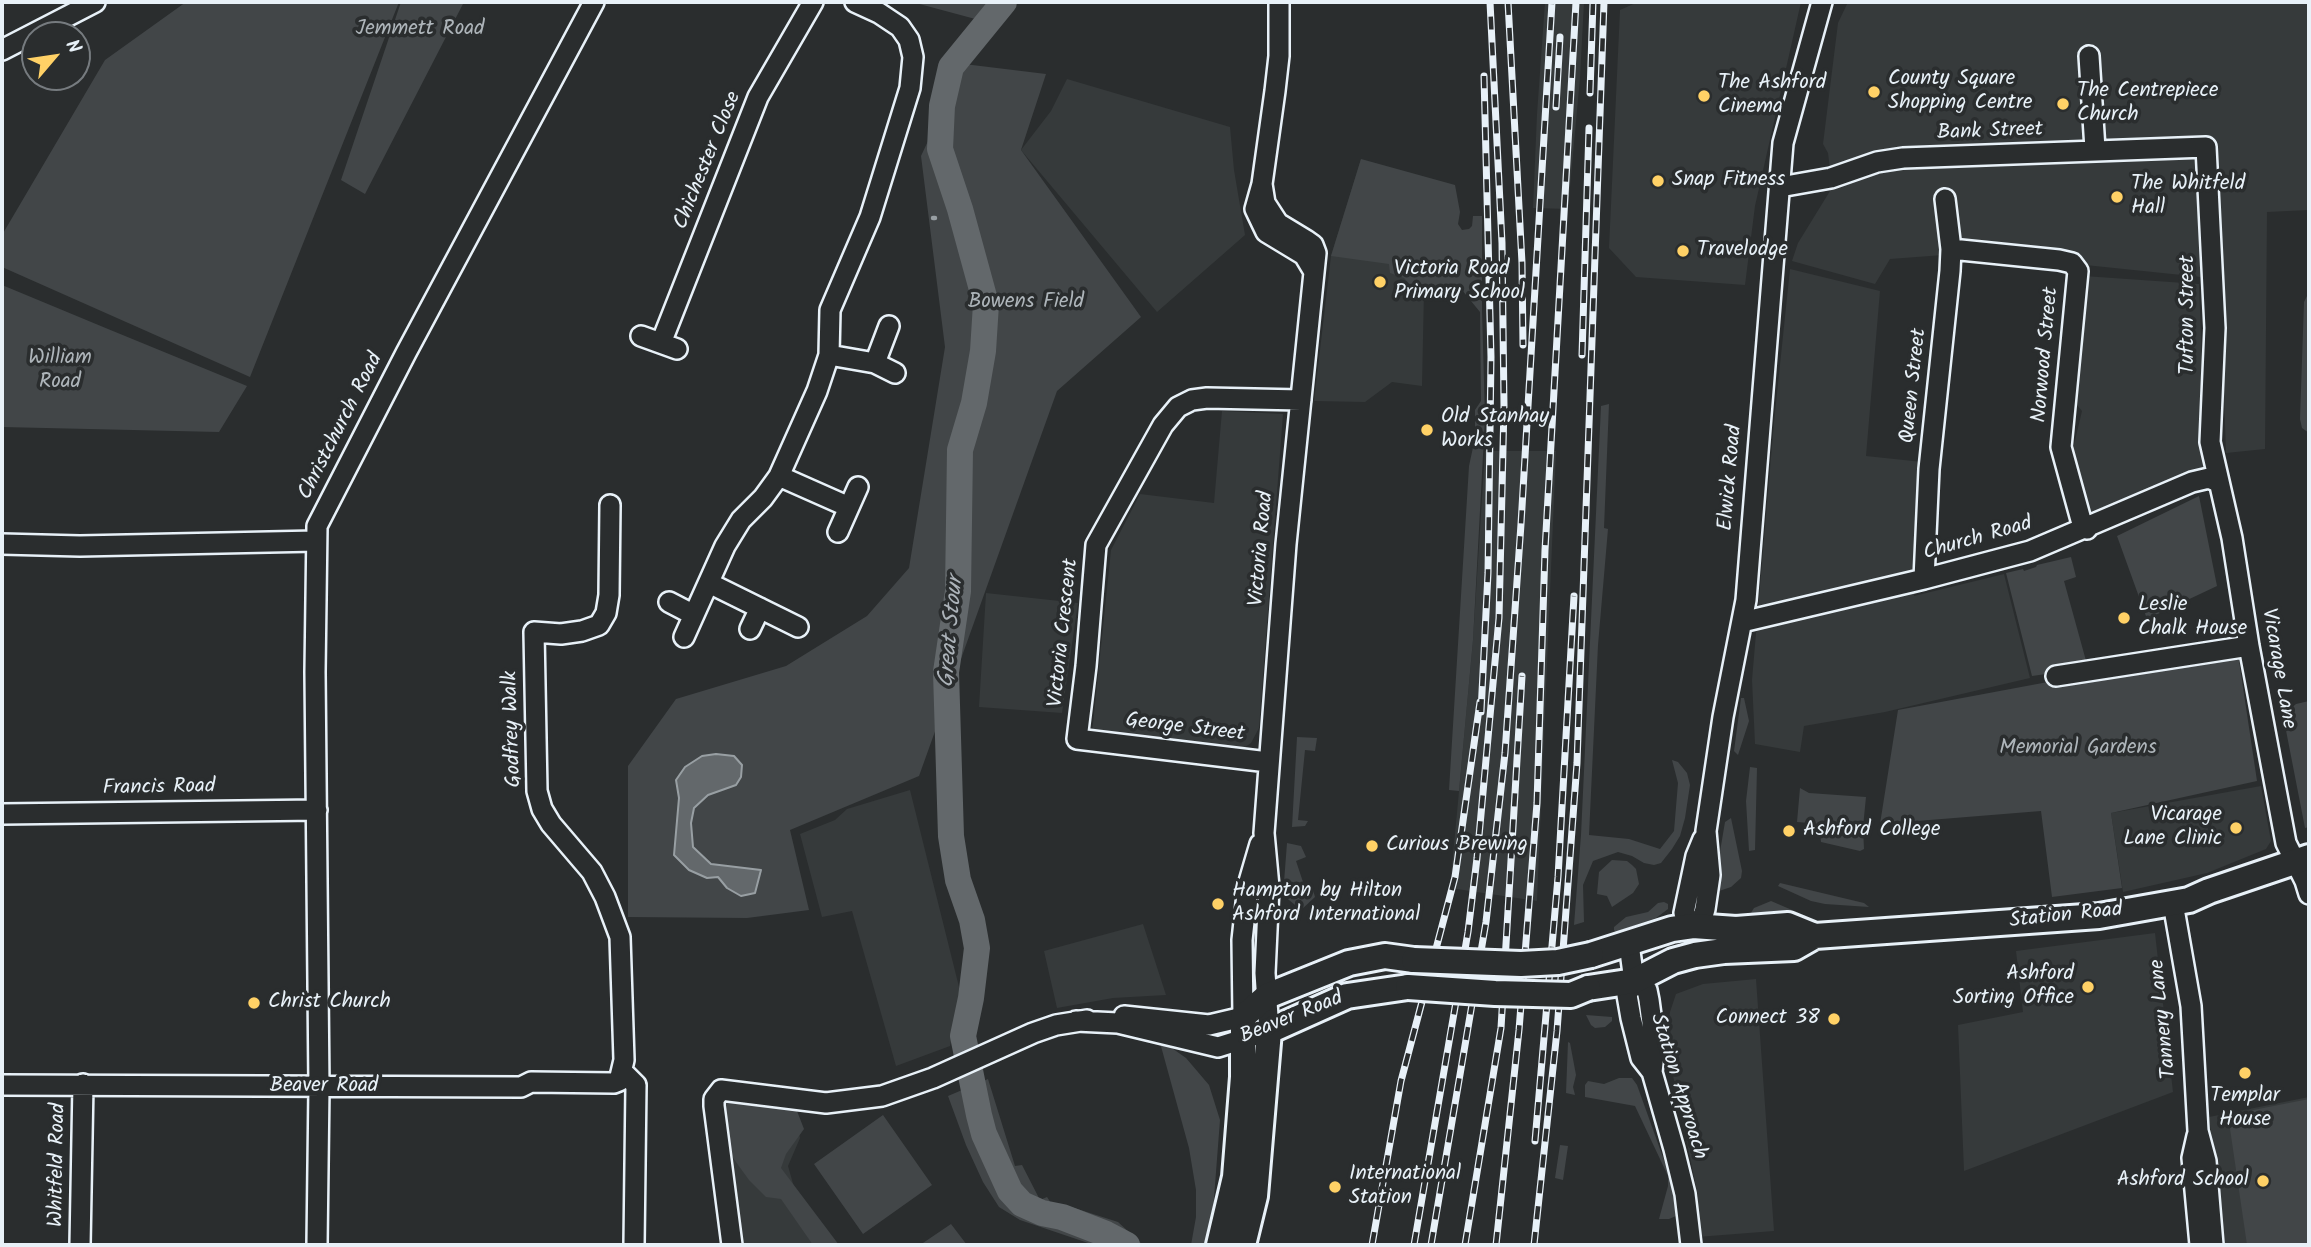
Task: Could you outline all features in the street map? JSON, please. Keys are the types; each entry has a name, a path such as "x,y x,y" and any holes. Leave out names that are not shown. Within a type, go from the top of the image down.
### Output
{"main road":[{"name":"Station Road","path":"1629,944 1672,929 1693,926 1736,929 1787,925 1815,936 2078,918 2189,900 2302,860"},
{"name":"Station Road","path":"1634,981 1674,961 1695,955 1794,948 1815,936"},
{"name":"Beaver Road","path":"1244,1028 1267,996 1349,963 1385,956 1414,960 1521,964 1558,962 1629,944"},
{"name":"Beaver Road","path":"1269,1031 1347,996 1408,987 1570,995 1588,988 1634,981"},
{"path":"1219,1245 1235,1178 1244,1028"},
{"path":"1243,1245 1255,1196 1269,1031"}],"street":[{"path":"2,50 95,2"},
{"name":"Christchurch Road","path":"317,1245 317,526 399,365 594,2"},
{"name":"Chichester Close","path":"641,336 669,346 758,97 813,2"},
{"path":"684,636 725,546 741,520 763,499 779,476 817,391 829,355 830,310 870,217 910,89 913,57 909,40 900,27 855,2"},
{"name":"Victoria Road","path":"1269,1031 1265,973 1269,887 1264,833 1268,762 1286,544 1316,253 1313,245 1278,223 1265,203 1262,184 1279,56 1279,2"},
{"name":"Elwick Road","path":"1695,955 1693,926 1702,920 1710,875 1706,831 1723,717 1746,600 1783,143 1822,2"},
{"path":"2089,56 2095,149"},
{"name":"Bank Street","path":"1780,187 1831,178 1877,162 1903,158 2206,147"},
{"name":"Tufton Street","path":"2206,147 2215,328 2210,442 2218,482"},
{"name":"Queen Street","path":"1924,579 1929,469 1951,249 1945,199"},
{"name":"Norwood Street","path":"1951,249 2059,260 2072,263 2078,271 2061,447 2081,520 2087,529"},
{"path":"876,363 889,326"},
{"path":"829,355 876,363 895,373"},
{"name":"Victoria Crescent","path":"1096,740 1077,738 1096,545 1163,425 1178,407 1199,399 1301,400"},
{"path":"779,476 849,507"},
{"name":"Church Road","path":"1742,622 2030,551 2192,482 2209,478 2218,482"},
{"name":"Vicarage Lane","path":"2218,482 2232,538 2286,843 2302,860 2309,894"},
{"path":"838,532 858,487"},
{"name":"Godfrey Walk","path":"610,505 609,594 606,613 599,625 561,634 534,632 537,791 542,809 551,824 592,872 606,897 620,937 624,1060 629,1079"},
{"path":"2,544 80,546 316,541"},
{"path":"709,583 798,627"},
{"path":"669,602 694,615"},
{"path":"750,629 760,608"},
{"path":"2056,676 2249,646"},
{"name":"George Street","path":"1096,740 1268,762"},
{"name":"Francis Road","path":"2,814 317,810"},
{"name":"Victoria Road","path":"1244,1028 1242,940 1246,899 1264,833"},
{"name":"Tannery Lane","path":"2173,903 2191,1006 2198,1131 2206,1161 2213,1245"},
{"path":"1629,944 1634,981"},
{"name":"Station Approach","path":"1634,981 1647,990 1655,1045 1652,1072 1685,1194 1692,1245"},
{"name":"Beaver Road","path":"732,1245 714,1106 714,1099 721,1090 826,1103 900,1091 1033,1033 1076,1021 1118,1023 1218,1046 1244,1028 1269,1031"},
{"path":"629,1079 634,1245"},
{"name":"Beaver Road","path":"2,1085 83,1084 202,1088 521,1087 531,1082 614,1083 629,1079"},
{"name":"Whitfeld Road","path":"80,1245 83,1084"},
{"name":"Tannery Lane","path":"2198,1131 2192,1158 2200,1245"}],"shaded area":[{"path":"1545,2 1584,2 1568,209 1533,208"},
{"path":"1638,2 1801,2 1755,206 1745,285 1636,277 1609,248 1620,10"},
{"path":"1848,2 2309,2 2309,210 2267,212 2265,449 2226,453 2220,279 1970,253 1890,259 1875,284 1792,261 1798,243 1830,191 1828,153 1823,144 1838,23"},
{"path":"1067,79 1230,127 1245,235 1157,312 1021,150 1051,111"},
{"name":"Victoria Road Primary School","path":"1361,159 1438,274 1424,291 1422,386 1392,382 1365,402 1314,401 1331,256"},
{"path":"1790,269 1880,291 1866,456 1932,463 1914,596 2004,574 2030,678 1885,712 1804,726 1800,752 1755,744 1752,680"},
{"path":"2084,276 2199,284 2206,468 2090,519 2072,453 2082,411 2076,404"},
{"path":"1222,411 1283,414 1259,728 1251,743 1242,749 1092,733 1111,550 1140,494 1214,503"},
{"path":"1485,451 1556,451 1537,901 1450,888 1473,640"},
{"path":"986,593 1078,603 1062,713 979,707"},
{"path":"702,756 734,756 742,765 741,777 736,785 708,795 694,808 691,823 693,847 711,864 761,870 755,893 741,896 727,888 718,877 707,878 689,870 674,855 679,798 676,780 685,767"},
{"path":"2261,786 2271,841 2266,849 2207,873 2123,892 2111,813"},
{"path":"910,790 961,995 950,1046 896,1066 852,911 822,917 800,834 835,820 847,809"},
{"path":"1143,924 1166,995 1113,998 1057,1008 1044,951"},
{"path":"2155,933 2173,1092 1964,1171 1958,1025 2023,1012 2016,951"},
{"path":"1756,979 1774,1231 1697,1237 1698,1196 1665,1037 1670,1012 1676,994 1703,984"},
{"name":"Ashford School","path":"2309,1097 2309,1245 2225,1245 2209,1117"},
{"path":"728,1109 796,1118 800,1138 788,1166 798,1201 827,1245 742,1245"}],"green space":[{"path":"186,2 399,2 250,377 2,267 2,235 87,91 91,91 91,84 105,60"},
{"name":"Jemmett Road","path":"401,2 464,2 365,194 341,180"},
{"path":"912,2 996,2 979,20"},
{"name":"Bowens Field","path":"964,64 1046,74 1021,150 1141,317 1057,391 919,776 790,830 809,910 747,918 628,917 628,766 676,699 786,666 867,616 909,568 945,347 921,156"},
{"path":"1361,159 1455,185 1460,212 1458,224 1462,230 1472,226 1473,216 1482,216 1485,418 1473,640 1459,791 1449,790 1469,466 1475,438 1475,410 1481,401 1480,312 1462,290 1416,291 1404,278 1390,273 1389,264 1331,256"},
{"name":"William Road","path":"2,285 247,386 219,432 2,427"},
{"path":"2307,296 2309,433 2302,428 2300,419 2304,302"},
{"path":"1609,404 1604,528 1608,529 1598,645 1589,835 1629,839 1660,849 1674,831 1678,783 1672,760 1678,762 1687,773 1690,785 1680,836 1661,863 1644,863 1618,852 1593,861 1583,885 1584,922 1574,925 1581,835 1601,406"},
{"path":"2199,496 2217,586 2147,619 2117,536"},
{"path":"2071,557 2076,577 2064,581 2088,668 2032,676 2006,573 2024,571"},
{"name":"Memorial Gardens","path":"2238,654 2257,781 2111,813 2122,888 2052,897 2041,811 1880,824 1898,710 2080,676"},
{"path":"1741,698 1744,698 1749,721 1738,755 1734,751"},
{"path":"2309,701 2309,827 2305,828 2283,715 2296,704"},
{"path":"1297,737 1317,738 1315,751 1305,750 1298,820 1308,821 1305,826 1292,827"},
{"path":"1750,767 1757,768 1755,850 1749,851 1746,801"},
{"path":"1800,788 1809,793 1866,797 1864,849 1860,851 1821,842 1816,826 1797,822"},
{"path":"1731,818 1742,871 1741,878 1731,887 1713,893 1725,822"},
{"path":"1287,843 1301,846 1306,857 1296,861 1304,885 1311,883 1315,897 1301,910 1283,895"},
{"path":"1612,860 1627,861 1632,865 1636,869 1639,884 1633,893 1612,907 1607,896 1597,894 1599,872"},
{"path":"1780,883 1864,903 1869,907 1811,901 1778,886"},
{"path":"1771,901 1806,916 1749,916 1754,908"},
{"path":"1658,903 1668,904 1668,909 1656,918 1616,932 1614,930 1626,917 1648,912"},
{"path":"1586,1015 1612,1017 1612,1021 1605,1027 1595,1028"},
{"path":"1159,1039 1186,1058 1209,1085 1220,1120 1212,1224 1206,1245 1191,1245 1196,1217 1196,1190 1189,1148"},
{"path":"1568,1042 1576,1075 1573,1087 1575,1095 1566,1093"},
{"path":"1619,1078 1632,1078 1637,1085 1665,1163 1673,1192 1676,1216 1669,1219 1659,1219 1668,1176 1635,1106 1585,1097 1585,1085 1588,1081 1604,1084"},
{"path":"988,1079 1015,1166 1022,1165 1040,1200 1047,1197 1051,1203 1118,1222 1143,1245 1094,1245 1020,1220 999,1207 983,1182 966,1145 948,1096"},
{"name":"Ashford School","path":"2309,1099 2309,1245 2247,1245 2228,1115"},
{"path":"725,1100 788,1105 797,1111 804,1129 786,1154 781,1168 839,1245 813,1245 781,1199 766,1197 749,1180 728,1151"},
{"path":"883,1115 932,1185 863,1234 814,1164"},
{"path":"1560,1145 1568,1146 1563,1180 1555,1178"},
{"path":"951,1224 967,1245 920,1245"}],"waterway":[{"name":"Great Stour","path":"1004,2 951,67 942,106 940,149 960,209 986,304 983,351 974,403 960,450 958,591 946,672 951,836 958,880 972,920 977,948 963,1036 984,1134 1010,1191 1022,1204 1106,1234 1127,1245"},
{"name":"Great Stour","path":"954,212 960,209"}],"railway":[{"path":"1414,1245 1468,932 1499,618 1504,406 1502,243 1490,2"},
{"path":"1508,2 1522,263 1523,345"},
{"path":"1431,1245 1486,922 1505,753 1552,2"},
{"path":"1496,1245 1519,1030 1537,803 1545,550 1576,2"},
{"path":"1590,93 1593,2"},
{"path":"1534,1245 1557,1031 1577,763 1604,2"},
{"path":"1556,107 1560,37"},
{"path":"1481,712 1488,573 1491,357 1484,76"},
{"path":"1582,355 1589,128"},
{"path":"1535,1141 1558,877 1574,596"},
{"path":"1465,1245 1501,1028 1522,676"},
{"path":"1372,1245 1401,1081 1455,877 1480,702"}],"place":[{"name":"County Square Shopping Centre","path":"1874,92"},
{"name":"The Ashford Cinema","path":"1704,96"},
{"name":"The Centrepiece Church","path":"2063,104"},
{"name":"Snap Fitness","path":"1658,181"},
{"name":"The Whitfeld Hall","path":"2117,197"},
{"name":"Travelodge","path":"1683,251"},
{"name":"Victoria Road Primary School","path":"1380,282"},
{"name":"Old Stanhay Works","path":"1427,430"},
{"name":"Leslie Chalk House","path":"2124,618"},
{"name":"Vicarage Lane Clinic","path":"2236,828"},
{"name":"Ashford College","path":"1789,831"},
{"name":"Curious Brewing","path":"1372,846"},
{"name":"Hampton by Hilton Ashford International","path":"1218,904"},
{"name":"Ashford Sorting Office","path":"2088,987"},
{"name":"Christ Church","path":"254,1003"},
{"name":"Connect 38","path":"1834,1019"},
{"name":"Templar House","path":"2245,1073"},
{"name":"Ashford School","path":"2263,1181"},
{"name":"International Station","path":"1335,1187"}]}
